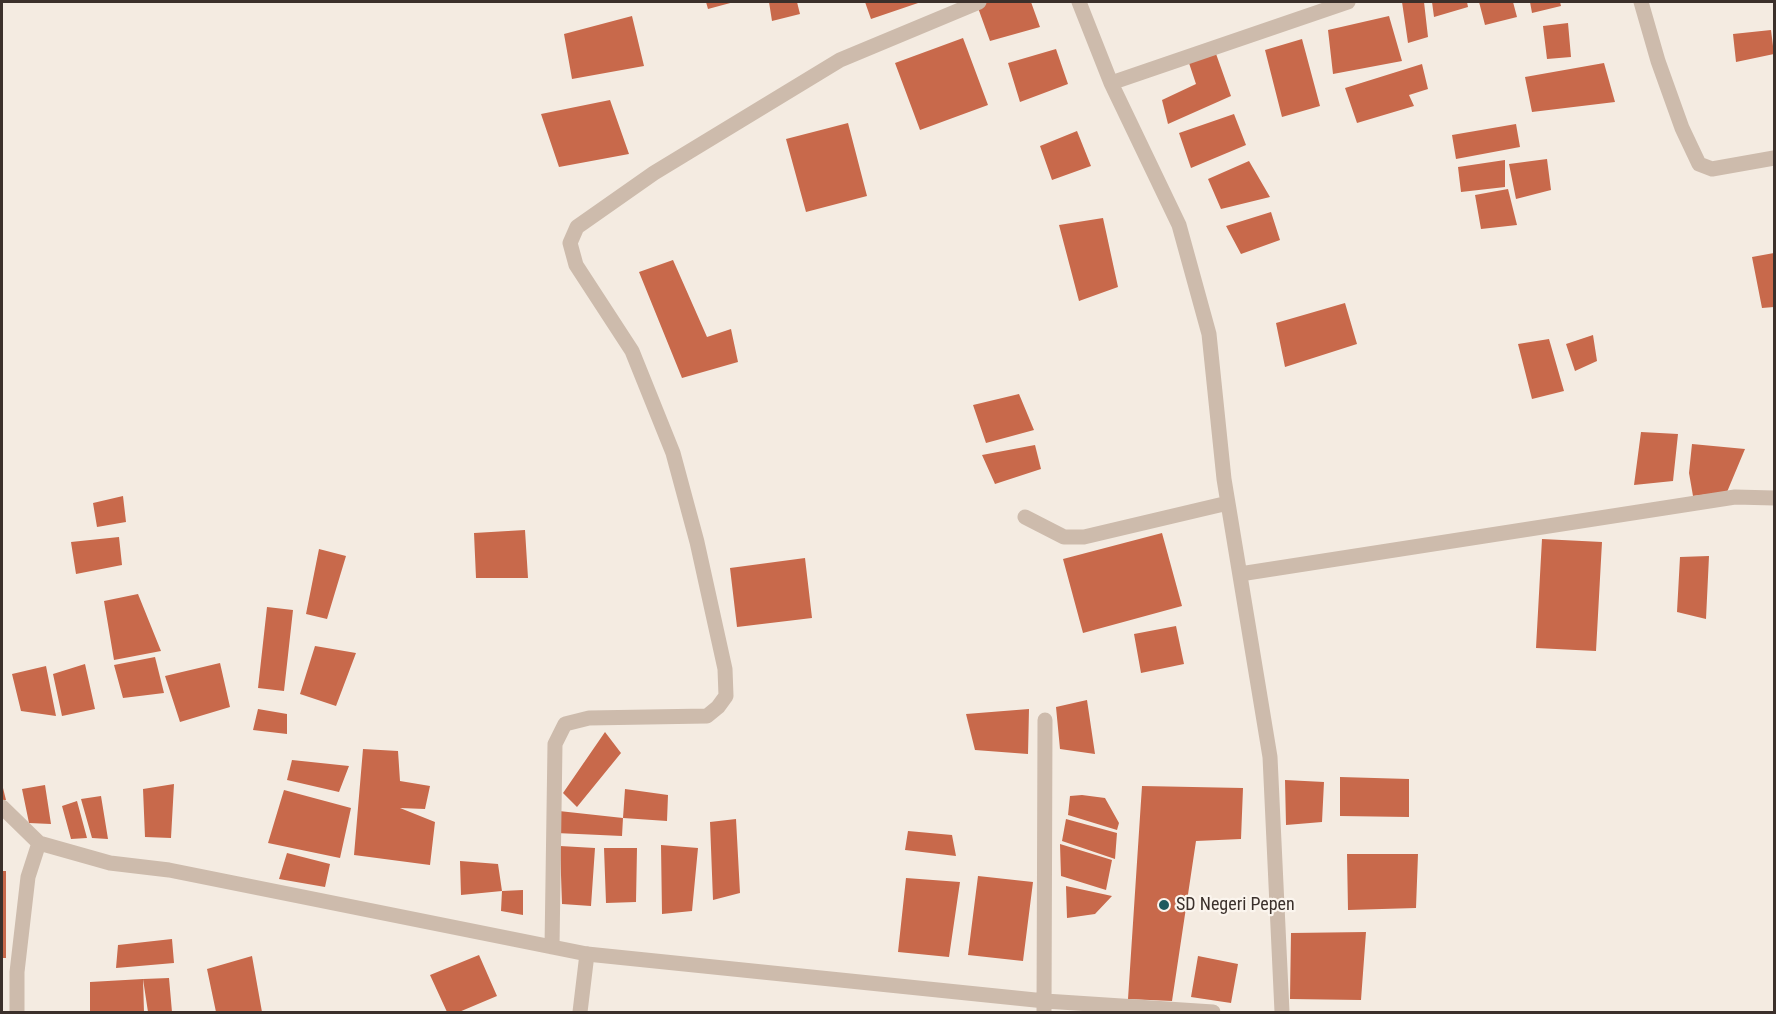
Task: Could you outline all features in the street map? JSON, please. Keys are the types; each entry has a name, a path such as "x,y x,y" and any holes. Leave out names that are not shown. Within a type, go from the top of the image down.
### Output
{"street":[{"path":"552,947 555,744 565,724 589,718 707,716 726,696 725,669 697,542 673,453 632,351 576,265 570,243 577,227 654,173 840,60 979,2"},
{"path":"1079,2 1111,83 1179,225 1209,334 1228,503 1270,757 1282,1012"},
{"path":"1111,83 1348,2"},
{"path":"1641,2 1658,61 1682,128 1699,164 1712,169 1774,158"},
{"path":"1240,574 1735,497 1774,498"},
{"path":"1025,517 1064,537 1084,537 1228,503"},
{"path":"1044,1007 1045,720"},
{"path":"2,807 39,843 110,862 169,870 587,954 1044,1007 1212,1012"},
{"path":"17,1012 17,972 28,877 39,843"},
{"path":"580,1012 587,954"}],"building":[{"path":"706,2 734,2 708,9"},
{"path":"769,2 797,2 800,14 772,21"},
{"path":"865,2 921,2 871,19"},
{"path":"990,2 1031,2 1040,27 990,41 977,5"},
{"path":"1402,2 1424,2 1428,37 1408,43"},
{"path":"1432,2 1467,2 1468,7 1434,17"},
{"path":"1479,2 1513,2 1517,17 1485,25"},
{"path":"1530,2 1560,2 1561,6 1532,13"},
{"path":"632,16 644,66 572,79 564,34"},
{"path":"1389,16 1402,61 1333,74 1328,30"},
{"path":"1568,23 1571,57 1547,59 1543,26"},
{"path":"1771,30 1774,54 1736,62 1733,34"},
{"path":"963,38 988,105 920,130 895,63"},
{"path":"1302,39 1320,106 1282,117 1265,50"},
{"path":"1056,49 1068,84 1020,102 1008,63"},
{"path":"1215,51 1231,96 1168,124 1162,100 1196,84 1188,60"},
{"path":"1604,63 1615,102 1532,112 1525,77"},
{"path":"1422,64 1428,89 1409,95 1414,106 1357,123 1345,88"},
{"path":"610,100 629,154 559,167 541,114"},
{"path":"1234,114 1246,145 1191,168 1179,133"},
{"path":"848,123 867,196 806,212 786,139"},
{"path":"1516,124 1520,147 1456,159 1452,135"},
{"path":"1077,131 1091,166 1052,180 1040,146"},
{"path":"1547,159 1551,190 1516,199 1509,164"},
{"path":"1505,160 1505,187 1461,192 1458,167"},
{"path":"1249,161 1270,197 1221,209 1208,179"},
{"path":"1508,189 1517,225 1481,229 1475,195"},
{"path":"1271,212 1280,240 1241,254 1226,226"},
{"path":"1103,218 1118,287 1079,301 1059,225"},
{"path":"1774,253 1774,307 1762,308 1752,257"},
{"path":"673,260 707,337 731,329 738,362 682,378 639,272"},
{"path":"1345,303 1357,344 1285,367 1276,323"},
{"path":"1593,335 1597,361 1575,371 1566,344"},
{"path":"1549,339 1564,391 1532,399 1518,344"},
{"path":"1019,394 1034,430 986,443 973,405"},
{"path":"1641,432 1678,434 1673,481 1634,485"},
{"path":"1692,444 1745,449 1727,492 1693,496 1689,473"},
{"path":"1035,445 1041,469 995,484 982,455"},
{"path":"123,496 126,522 97,527 93,503"},
{"path":"525,530 528,578 476,578 474,533"},
{"path":"1162,533 1182,606 1083,633 1063,559"},
{"path":"119,537 122,565 76,574 71,542"},
{"path":"1542,539 1602,542 1596,651 1536,648"},
{"path":"319,549 346,556 327,619 306,614"},
{"path":"1709,556 1706,619 1677,612 1680,557"},
{"path":"805,558 812,618 737,627 730,568"},
{"path":"138,594 161,651 114,660 104,601"},
{"path":"267,607 293,610 284,691 258,688"},
{"path":"1176,626 1184,664 1141,673 1134,634"},
{"path":"315,646 356,653 336,706 300,694"},
{"path":"155,657 164,693 123,698 114,665"},
{"path":"220,663 230,707 180,722 165,676"},
{"path":"85,664 95,709 62,716 53,674"},
{"path":"46,666 56,716 21,711 12,674"},
{"path":"1087,700 1095,754 1060,749 1056,707"},
{"path":"258,709 287,714 287,734 253,730"},
{"path":"1029,709 1028,754 975,750 966,714"},
{"path":"605,732 621,753 577,807 563,793"},
{"path":"363,749 398,751 400,781 430,786 425,809 400,808 435,822 430,865 354,855"},
{"path":"292,760 349,766 339,792 287,780"},
{"path":"1340,777 1409,779 1409,817 1340,816"},
{"path":"1285,780 1324,782 1322,822 1286,825"},
{"path":"2,784 6,800 2,800"},
{"path":"174,784 171,838 145,837 143,789"},
{"path":"45,785 51,824 29,823 22,789"},
{"path":"1142,786 1243,788 1241,839 1196,841 1172,1001 1128,999"},
{"path":"625,789 668,795 667,821 623,818"},
{"path":"284,790 351,808 340,858 268,843"},
{"path":"101,796 108,839 92,838 81,799"},
{"path":"1070,796 1105,798 1119,823 1117,830 1068,815"},
{"path":"77,801 87,838 71,839 62,806"},
{"path":"559,811 623,818 622,836 556,833"},
{"path":"736,819 740,893 713,900 710,822"},
{"path":"1066,819 1117,833 1115,859 1062,841"},
{"path":"908,831 952,835 956,856 905,850"},
{"path":"1060,844 1112,860 1106,890 1061,876"},
{"path":"661,845 698,848 692,911 662,914"},
{"path":"560,846 595,848 591,906 562,904"},
{"path":"604,848 637,848 636,902 606,903"},
{"path":"287,853 330,864 325,887 279,879"},
{"path":"1347,854 1418,854 1416,908 1348,910"},
{"path":"460,861 498,864 502,891 461,895"},
{"path":"2,871 6,871 6,958 2,958"},
{"path":"978,876 1033,882 1023,961 968,955"},
{"path":"906,878 960,882 949,957 898,952"},
{"path":"1066,886 1112,896 1095,914 1067,918"},
{"path":"523,890 523,915 501,911 502,891"},
{"path":"1366,932 1361,1000 1290,999 1291,933"},
{"path":"172,939 174,963 116,968 118,945"},
{"path":"479,955 497,996 459,1012 447,1012 430,975"},
{"path":"252,956 262,1012 216,1012 207,969"},
{"path":"1198,956 1238,964 1231,1003 1191,997"},
{"path":"169,978 172,1012 148,1012 143,979"},
{"path":"143,979 144,1012 90,1012 90,982"}],"place":[{"name":"SD Negeri Pepen","path":"1164,905"}]}
